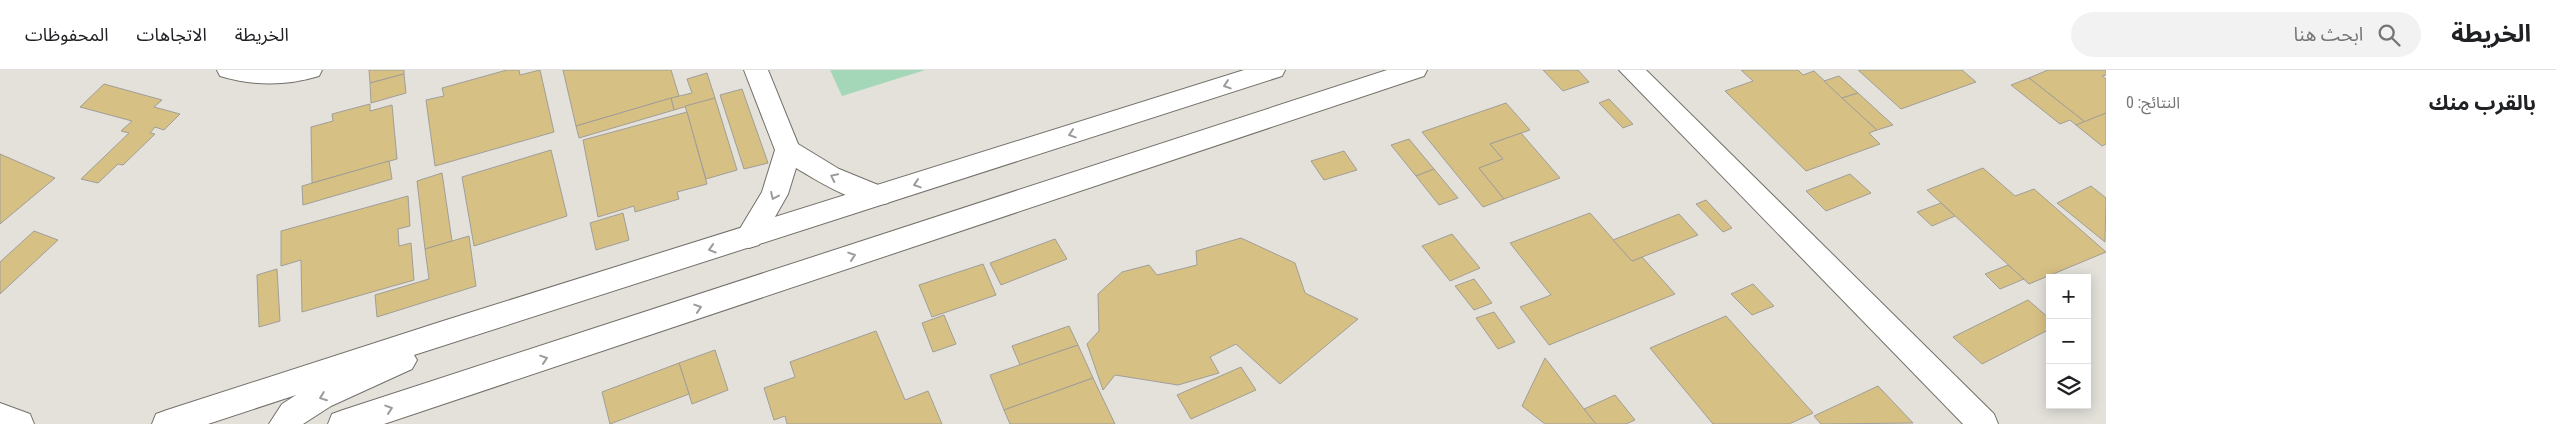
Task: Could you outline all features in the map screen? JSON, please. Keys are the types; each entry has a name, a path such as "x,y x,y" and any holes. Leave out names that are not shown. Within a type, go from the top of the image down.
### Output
{"street":[{"path":"228,70 267,76 310,70"},
{"path":"756,70 788,150 830,176 879,196"},
{"path":"167,424 443,333 1273,70"},
{"path":"343,424 1414,70"},
{"path":"1632,70 1983,424"},
{"path":"749,237 775,194 788,150"},
{"path":"284,424 290,413 302,405 361,382 391,367 443,333"},
{"path":"0,417 20,424"}],"green space":[{"path":"830,70 925,70 842,96"}],"building":[{"path":"369,70 404,70 404,74 370,83"},
{"path":"507,70 519,70 520,75 540,70 554,132 435,166 426,100 444,96 442,88"},
{"path":"563,70 671,70 679,96 576,126"},
{"path":"1543,70 1578,70 1589,82 1563,91"},
{"path":"1741,70 1798,70 1803,75 1814,71 1877,130 1869,133 1880,144 1806,171 1725,91 1753,81"},
{"path":"1858,70 1962,70 1976,82 1901,109"},
{"path":"2048,70 2106,70 2106,75 2102,76 2106,79 2106,113 2085,122 2029,78"},
{"path":"707,73 715,98 674,110 671,98 692,93 687,79"},
{"path":"404,74 406,93 371,103 370,83"},
{"path":"1839,76 1858,93 1842,98 1824,81"},
{"path":"2029,78 2085,122 2076,125 2070,120 2060,124 2011,85"},
{"path":"104,84 162,100 154,107 180,114 164,130 155,127 150,133 155,134 123,165 118,164 98,183 81,179 129,133 121,131 132,121 80,107"},
{"path":"742,89 768,163 744,169 720,95"},
{"path":"1858,93 1893,125 1877,130 1842,98"},
{"path":"671,98 674,110 579,138 576,126"},
{"path":"715,98 737,170 706,179 685,106"},
{"path":"1609,99 1633,124 1623,128 1599,103"},
{"path":"1506,103 1530,130 1490,144 1503,159 1479,168 1504,199 1483,207 1422,132"},
{"path":"370,104 370,111 392,105 397,159 312,183 311,127 333,121 332,114"},
{"path":"687,112 707,184 677,192 679,199 635,212 634,206 598,217 583,140"},
{"path":"2106,113 2106,144 2102,146 2076,125"},
{"path":"1521,133 1560,178 1504,199 1479,168 1503,159 1490,144"},
{"path":"1409,139 1434,169 1416,176 1391,145"},
{"path":"551,150 567,216 474,246 462,177"},
{"path":"1344,151 1357,170 1324,180 1311,161"},
{"path":"0,154 55,178 0,224"},
{"path":"389,161 392,179 303,205 302,186"},
{"path":"1983,168 2015,196 2034,189 2106,252 2053,274 2046,274 2046,277 2029,284 1927,190"},
{"path":"1434,169 1458,198 1439,205 1416,176"},
{"path":"442,173 452,241 425,249 417,181"},
{"path":"1850,174 1871,193 1826,211 1806,191"},
{"path":"2091,186 2106,198 2105,242 2057,203"},
{"path":"408,196 410,226 398,229 399,246 411,243 414,280 302,312 301,260 281,266 281,231"},
{"path":"1706,200 1732,228 1723,232 1696,204"},
{"path":"1941,203 1955,216 1932,226 1917,212"},
{"path":"623,213 629,240 596,250 590,223"},
{"path":"1590,213 1632,261 1642,257 1675,294 1549,345 1520,307 1551,295 1510,243"},
{"path":"1679,214 1698,235 1632,261 1613,240"},
{"path":"34,231 58,240 0,294 0,262"},
{"path":"1452,234 1480,268 1450,281 1422,246"},
{"path":"469,236 476,286 377,317 375,295 429,279 425,249"},
{"path":"1241,238 1295,263 1305,293 1358,319 1280,384 1236,344 1210,357 1219,373 1178,385 1115,375 1103,390 1087,344 1099,331 1098,294 1122,272 1149,265 1157,275 1197,265 1196,251"},
{"path":"1055,239 1067,259 1001,285 990,263"},
{"path":"983,264 996,295 932,317 919,285"},
{"path":"2008,265 2024,279 2000,289 1985,274"},
{"path":"277,269 280,321 259,327 257,275"},
{"path":"1474,279 1492,303 1474,310 1455,286"},
{"path":"1753,284 1774,306 1752,315 1731,294"},
{"path":"2028,300 2046,316 2046,331 1982,364 1953,337"},
{"path":"1494,312 1515,342 1498,349 1476,318"},
{"path":"944,315 956,344 933,352 922,323"},
{"path":"1726,316 1813,413 1789,424 1713,424 1650,348"},
{"path":"1069,326 1078,345 1020,365 1012,346"},
{"path":"876,331 905,400 928,391 942,424 787,424 785,416 774,420 764,388 795,377 790,362"},
{"path":"1078,345 1093,378 1004,410 990,375"},
{"path":"715,350 728,390 692,404 679,363"},
{"path":"1545,358 1596,424 1545,424 1522,406"},
{"path":"679,363 689,394 610,424 602,392"},
{"path":"1241,367 1256,390 1191,419 1177,395"},
{"path":"1093,378 1115,424 1010,424 1004,410"},
{"path":"1878,386 1913,423 1821,424 1814,416"},
{"path":"1615,395 1635,420 1626,424 1596,424 1584,409"}]}
